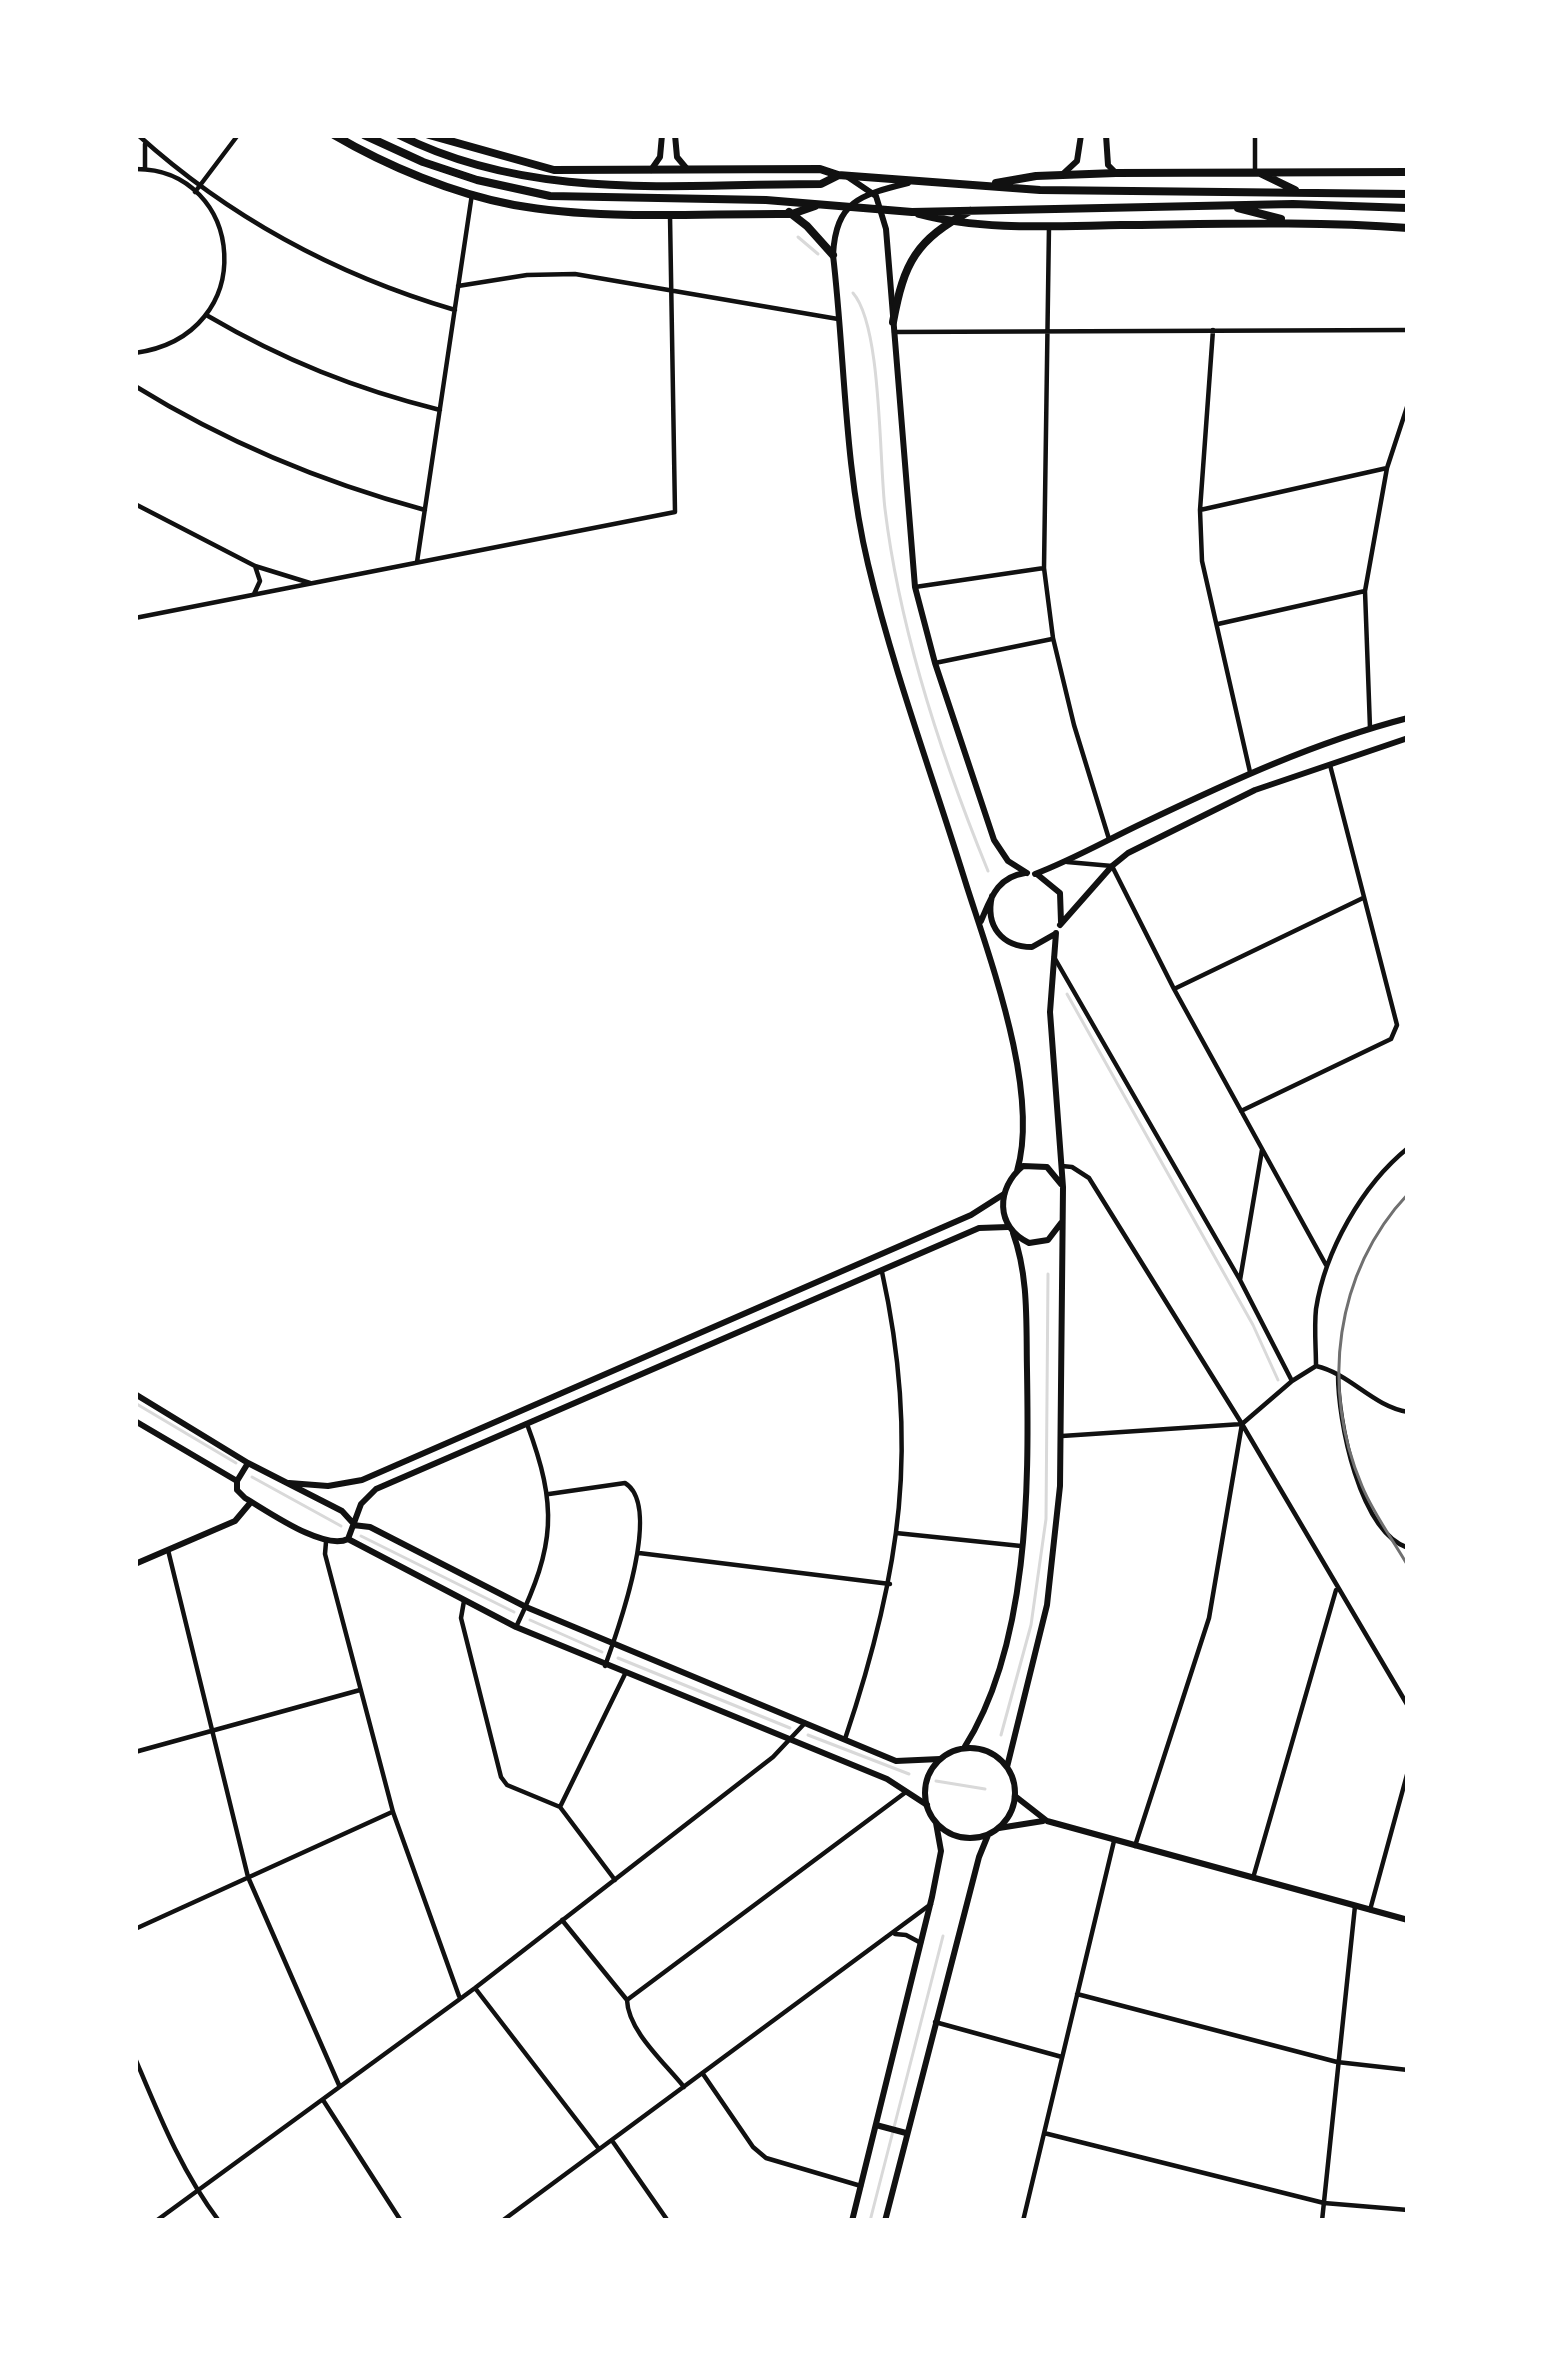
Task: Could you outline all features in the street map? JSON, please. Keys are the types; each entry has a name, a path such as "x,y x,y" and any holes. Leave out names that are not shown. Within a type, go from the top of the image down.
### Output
{"main road":[{"path":"334,135 419,175 511,205 550,210 792,214 821,204"},
{"path":"364,135 423,162 514,191 588,198 766,200 880,208 950,222 1049,226 1293,223 1408,228"},
{"path":"399,135 481,166 552,182 821,184 841,175"},
{"path":"429,135 554,170 820,170 1040,190 1408,194"},
{"path":"650,171 660,157 662,135"},
{"path":"676,135 677,157 690,171"},
{"path":"1060,176 1077,161 1081,135"},
{"path":"1106,135 1108,165 1116,173"},
{"path":"1256,171 1302,193"},
{"path":"981,185 1116,173 1408,172"},
{"path":"841,175 873,193 886,229 915,587 934,663 994,840 1008,861 1054,884 1063,904 1053,956 1050,1012 1063,1187 1060,1486 1047,1605 1007,1767 1016,1796 1047,1821 1408,1920"},
{"path":"289,1483 328,1486 362,1480 971,1215 1004,1194 1017,1171 1022,1144 1016,1070 979,925 867,562 833,255 834,230 848,206 873,193 919,180"},
{"path":"766,200 792,214 833,255"},
{"path":"913,212 1225,205 1408,208"},
{"path":"1225,205 1293,223"},
{"path":"893,327 910,260 922,242 971,210"},
{"path":"979,925 1006,879 1067,862 1250,772 1408,718"},
{"path":"979,925 1006,941 1032,947 1058,929 1128,854 1256,790 1408,738"},
{"path":"992,896 990,916 1006,941"},
{"path":"1017,1171 1040,1164 1054,1172 1063,1187"},
{"path":"964,1748 983,1718 1000,1666 1021,1546 1027,1409 1025,1283 1004,1194"},
{"path":"248,1463 237,1480 240,1495 326,1542 342,1543 348,1539 361,1504 376,1489 980,1228 1010,1230 1029,1243 1056,1234 1063,1217"},
{"path":"135,1394 248,1463 342,1511 353,1525 370,1527 526,1607 896,1761 940,1759 964,1748 988,1751 1007,1767"},
{"path":"135,1421 237,1480"},
{"path":"135,1564 236,1521 251,1502"},
{"path":"348,1539 516,1627 887,1779 927,1805"},
{"path":"852,2221 931,1904 941,1851 926,1785 940,1759"},
{"path":"936,1822 966,1838 988,1835 1007,1819 1016,1796"},
{"path":"999,1828 1047,1821"},
{"path":"885,2221 988,1835"},
{"path":"879,2126 906,2133"}],"street":[{"path":"195,192 238,135"},
{"path":"1255,135 1256,171"},
{"path":"140,137 279,239 410,297 455,310"},
{"path":"140,137 147,153 144,169"},
{"path":"135,169 171,177 195,192 212,213 223,238 226,265 208,316 187,337 161,350 135,353"},
{"path":"416,565 472,194"},
{"path":"135,618 676,512 670,213"},
{"path":"1049,226 1044,568 1053,638 1109,839"},
{"path":"458,286 527,275 575,274 841,319"},
{"path":"208,316 320,374 440,410"},
{"path":"893,327 1408,330"},
{"path":"1213,330 1200,510 1202,561 1250,772"},
{"path":"135,386 185,418 283,464 425,510"},
{"path":"1370,728 1365,591 1388,468 1408,404"},
{"path":"1200,510 1388,468"},
{"path":"135,504 255,566 316,584"},
{"path":"253,596 260,581 255,566"},
{"path":"915,587 1044,568"},
{"path":"1216,624 1365,591"},
{"path":"934,663 1053,638"},
{"path":"1240,1111 1395,1033 1397,1025 1330,762"},
{"path":"1067,862 1112,866 1326,1265"},
{"path":"1174,989 1364,898"},
{"path":"1053,956 1240,1280 1292,1382"},
{"path":"1316,1366 1316,1313 1326,1265 1372,1184 1408,1148"},
{"path":"1240,1280 1262,1150"},
{"path":"1062,1166 1089,1178 1242,1424 1408,1706"},
{"path":"845,1739 872,1660 890,1584 903,1467 896,1336 882,1272"},
{"path":"1316,1366 1338,1374 1386,1408 1408,1412"},
{"path":"1060,1436 1242,1424 1316,1366"},
{"path":"1338,1374 1338,1411 1353,1469 1395,1544 1408,1548"},
{"path":"516,1627 548,1537 550,1494 526,1424"},
{"path":"1135,1846 1209,1618 1242,1424"},
{"path":"550,1494 625,1483 636,1490 640,1502 637,1552 604,1666"},
{"path":"896,1532 1021,1546"},
{"path":"326,1542 325,1554 393,1812 460,1998"},
{"path":"168,1550 248,1877 339,2085"},
{"path":"637,1552 890,1584"},
{"path":"1253,1878 1336,1588"},
{"path":"464,1601 461,1618 501,1777 507,1785 560,1807 615,1880"},
{"path":"560,1807 626,1674"},
{"path":"135,1752 360,1690"},
{"path":"156,2221 475,1988 773,1757 805,1723"},
{"path":"1370,1910 1408,1771"},
{"path":"627,2000 907,1791"},
{"path":"135,1929 393,1812"},
{"path":"1023,2221 1114,1841"},
{"path":"502,2221 931,1904"},
{"path":"1322,2221 1355,1906"},
{"path":"562,1920 627,2000 627,2012 635,2025 684,2087"},
{"path":"889,1935 906,1935 921,1943"},
{"path":"475,1988 599,2149"},
{"path":"1077,1994 1337,2062 1408,2070"},
{"path":"935,2022 1062,2056"},
{"path":"135,2058 196,2192 219,2221"},
{"path":"703,2073 753,2147 766,2158 861,2186"},
{"path":"322,2100 401,2221"},
{"path":"1044,2133 1324,2203 1408,2210"},
{"path":"612,2140 668,2221"},
{"path":"518,2209 527,2221"}],"waterway":[{"path":"798,237 818,254"},
{"path":"853,293 862,310 874,363 885,509 901,601 939,738 988,871"},
{"path":"1067,994 1253,1325 1278,1380"},
{"path":"1001,1735 1031,1625 1046,1519 1048,1274"},
{"path":"135,1403 236,1463"},
{"path":"252,1477 341,1526"},
{"path":"361,1536 514,1612"},
{"path":"530,1620 602,1652"},
{"path":"618,1658 790,1728"},
{"path":"808,1735 909,1774"},
{"path":"936,1781 985,1789"},
{"path":"870,2221 943,1936"}],"railway":[{"path":"1408,1194 1364,1258 1350,1295 1339,1371 1341,1410 1362,1486 1408,1566"}]}
